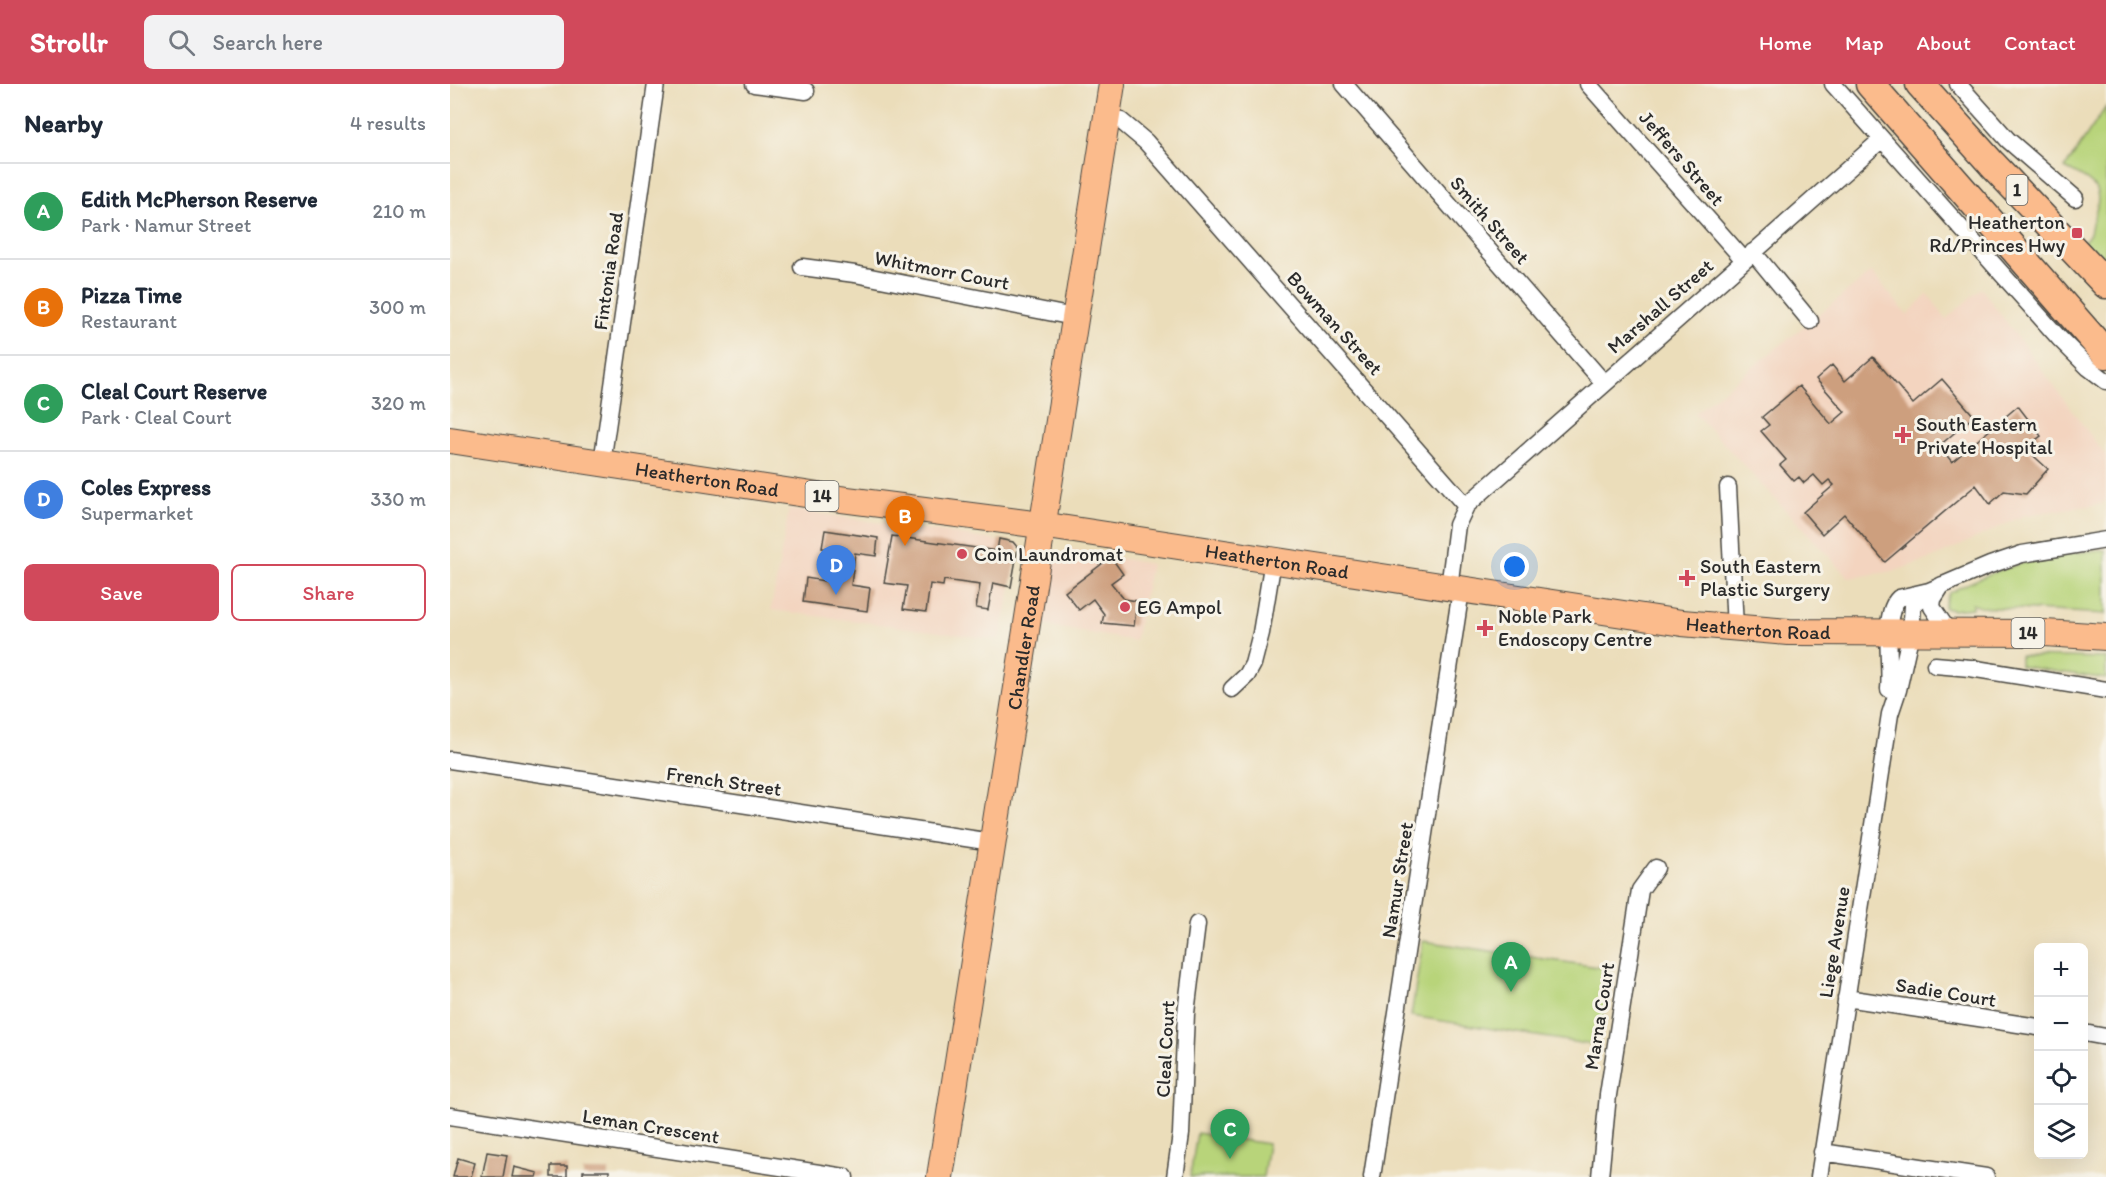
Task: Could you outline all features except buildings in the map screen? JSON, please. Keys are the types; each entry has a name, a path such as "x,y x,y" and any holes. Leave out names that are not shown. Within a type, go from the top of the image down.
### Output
{"highway":[{"name":"1","path":"1870,84 2106,354"},
{"name":"1","path":"1929,88 2106,284"}],"main road":[{"name":"Chandler Road","path":"940,1177 1112,84"},
{"name":"Heatherton Road","path":"450,441 825,497 1041,525 1658,620 1789,632 2045,633 2106,638"}],"street":[{"name":"Fintonia Road","path":"602,463 656,84"},
{"path":"754,84 806,91"},
{"name":"Smith Street","path":"1344,84 1604,383"},
{"name":"Jeffers Street","path":"1588,84 1810,321"},
{"path":"1833,84 2058,338 2106,381"},
{"path":"1958,84 2008,140 2075,198"},
{"name":"Bowman Street","path":"1107,118 1121,121 1146,142 1466,506"},
{"name":"Marshall Street","path":"1466,506 1882,139"},
{"name":"Whitmorr Court","path":"802,267 855,274 1074,316"},
{"path":"1728,487 1735,628"},
{"path":"1455,589 1457,525 1466,506"},
{"path":"1949,632 1932,607 1936,588 1990,565 2022,555 2106,540"},
{"path":"2084,545 2106,546"},
{"path":"1232,689 1247,675 1253,664 1261,633 1273,560"},
{"name":"Liege Avenue","path":"1819,1177 1890,714 1898,690 1900,632 1913,606 1936,588"},
{"name":"Namur Street","path":"1372,1177 1455,589"},
{"path":"1935,665 1970,668 2106,690"},
{"name":"French Street","path":"450,760 992,842"},
{"name":"Marna Court","path":"1600,1177 1608,1095 1640,890 1656,868"},
{"name":"Cleal Court","path":"1175,1177 1181,1134 1188,993 1197,924"},
{"name":"Sadie Court","path":"1846,998 2034,1026"},
{"path":"2088,1035 2106,1037"},
{"name":"Leman Crescent","path":"450,1116 845,1177"},
{"path":"1822,1152 1986,1177"}],"shaded area":[{"name":"South Eastern Private Hospital","path":"1872,272 1907,315 1928,294 1946,319 1981,288 2106,456 2106,499 2102,504 2025,515 1935,557 1895,571 1849,578 1695,413"},
{"path":"789,509 1020,544 1000,640 771,610"},
{"name":"EG Ampol","path":"1070,549 1151,564 1135,641 1043,625 1052,559"}],"green space":[{"path":"2106,107 2106,266 2083,242 2090,233 2097,206 2096,191 2088,181 2065,168"},
{"path":"2106,550 2106,614 1980,607 1972,604 1972,608 1953,610 1944,606 1949,593 1986,575 2038,559"},
{"path":"2020,656 2106,658 2106,679 2020,666"},
{"path":"1423,941 1611,969 1599,1046 1411,1016"},
{"path":"1197,1133 1268,1144 1263,1177 1190,1177"}],"place":[{"name":"Heatherton Rd/Princes Hwy","path":"2077,233"},
{"name":"South Eastern Private Hospital","path":"1903,435"},
{"name":"Pizza Time","path":"905,546"},
{"name":"Coin Laundromat","path":"962,554"},
{"name":"South Eastern Plastic Surgery","path":"1687,578"},
{"name":"Coles Express","path":"836,595"},
{"name":"EG Ampol","path":"1125,607"},
{"name":"Noble Park Endoscopy Centre","path":"1485,628"},
{"name":"Edith McPherson Reserve","path":"1511,992"},
{"name":"Cleal Court Reserve","path":"1230,1159"}]}
